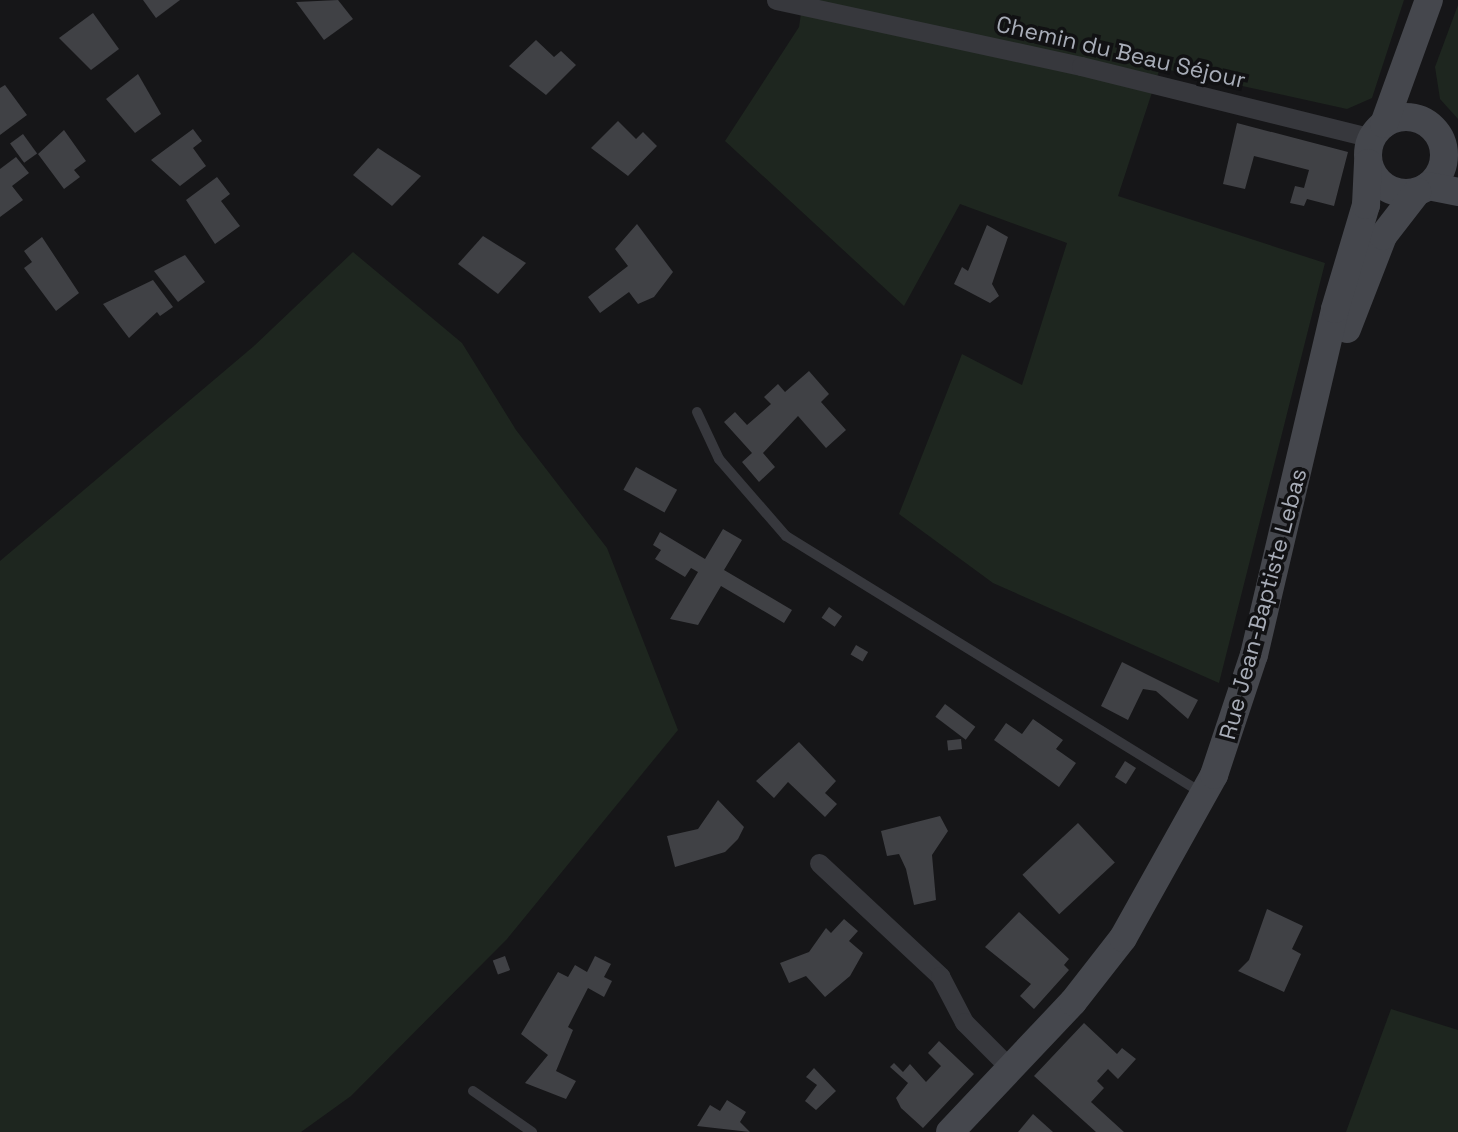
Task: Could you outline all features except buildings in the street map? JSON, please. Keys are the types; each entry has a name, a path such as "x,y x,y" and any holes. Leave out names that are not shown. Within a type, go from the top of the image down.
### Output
{"main road":[{"name":"Rue Jean-Baptiste Lebas","path":"950,1132 1010,1069 1123,938 1205,795 1251,667 1316,406 1335,309 1367,205 1374,142 1427,5"},
{"name":"Rue Jean-Baptiste Lebas","path":"1422,120 1416,77 1427,5"},
{"path":"1423,189 1442,166 1450,149 1422,120 1399,117 1374,142 1387,188 1458,192"},
{"name":"Rue Jean-Baptiste Lebas","path":"1316,406 1376,249 1423,189"}],"street":[{"name":"Chemin du Beau Séjour","path":"776,0 1081,65 1374,142"},
{"path":"819,863 940,976 964,1022 1010,1069"}],"lane":[{"path":"697,412 719,459 786,536 1205,795"},
{"path":"473,1091 533,1132"}],"shaded area":[{"path":"803,0 1404,0 1372,98 1347,109 1160,68 1118,196 1325,263 1219,683 993,583 899,514 962,354 1022,385 1067,243 960,204 904,306 725,141 799,27"},
{"path":"1458,5 1458,119 1440,99 1435,67"},
{"path":"353,252 462,343 516,430 607,548 678,730 507,939 351,1096 301,1132 0,1132 0,561 254,346"},
{"path":"1391,1009 1458,1030 1458,1132 1346,1132"}]}
